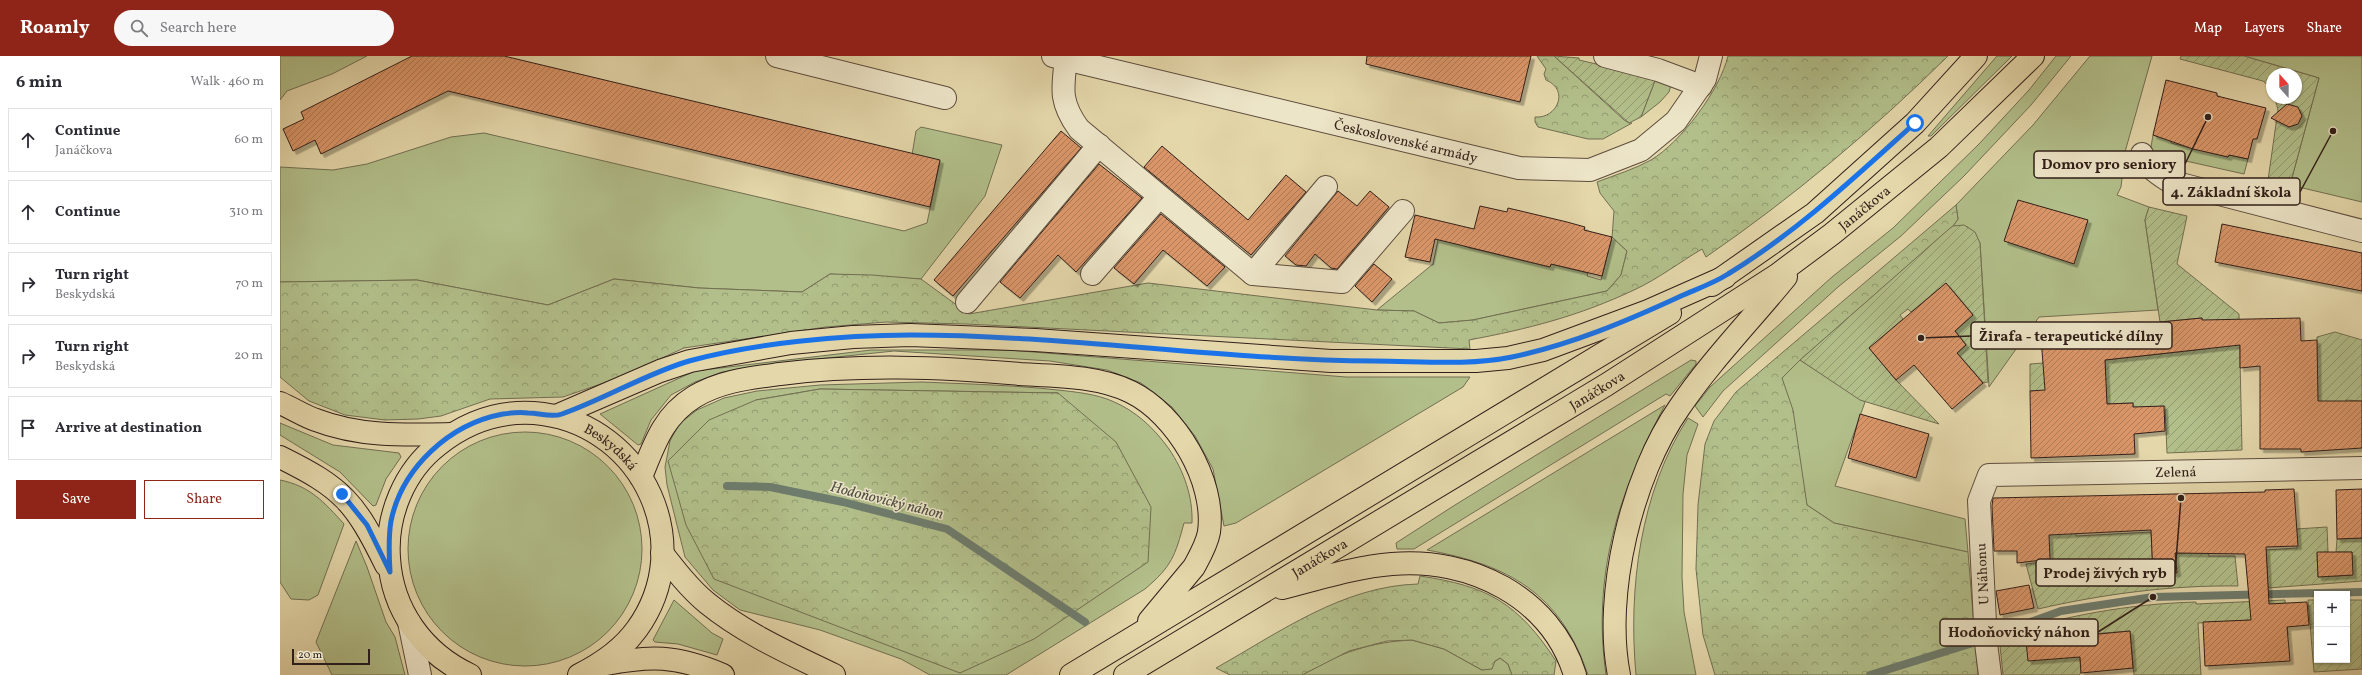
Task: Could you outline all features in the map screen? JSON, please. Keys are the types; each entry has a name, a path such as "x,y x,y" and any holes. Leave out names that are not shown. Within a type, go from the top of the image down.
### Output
{"main road":[{"name":"Janáčkova","path":"1071,675 1592,362 1725,277 1815,212 1915,123 1976,56"},
{"name":"Janáčkova","path":"1126,675 1606,385 1721,312 1805,255 1939,147 2033,56"},
{"path":"1619,675 1615,634 1619,569 1632,515 1656,450 1668,424 1689,394 1805,255"},
{"path":"556,416 660,371 690,361 784,344 854,337 910,335 1035,340 1332,361 1476,362 1508,358 1569,341 1648,312 1725,277"},
{"path":"642,477 657,438 670,417 695,397 714,387 733,381 804,371 910,368 959,369 1061,377 1111,385 1130,391 1146,400 1171,423 1198,471 1208,499 1209,532 1197,562 1138,635"},
{"name":"Beskydská","path":"280,402 316,420 373,433 452,434"},
{"name":"Beskydská","path":"470,675 441,657 426,644 409,622 397,598 390,572 388,546 392,519 400,494 414,470 431,450 452,434 476,422 502,414 529,413 556,416 581,425 605,438 625,455 642,477 653,501 661,527 662,553 659,580 650,605 640,623 619,649 598,665 579,675"},
{"name":"Beskydská","path":"280,457 325,481 355,509 390,572"},
{"path":"662,553 685,581 713,607 738,626 834,675"},
{"path":"1260,594 1356,569 1393,564 1459,569 1492,580 1520,596 1554,632 1575,675"},
{"name":"Beskydská","path":"598,665 637,657 662,658 685,661 723,675"}],"street":[{"path":"777,56 945,98"},
{"path":"1605,56 1658,70 1701,86"},
{"name":"Československé armády","path":"1060,58 1098,62 1519,168 1590,170 1641,150 1676,121 1705,79 1711,56"},
{"path":"1060,58 1063,99 1068,114 1079,129 1252,274 1342,282 1403,211"},
{"path":"967,302 1099,145"},
{"path":"2142,154 2150,167 2169,181 2362,231"},
{"path":"1252,274 1326,187"},
{"path":"1092,274 1159,197"},
{"name":"Zelená","path":"1989,475 2362,468"},
{"name":"U Náhonu","path":"1989,475 1979,501 1985,635 1990,675"},
{"path":"409,622 420,675"}],"green space":[{"path":"280,56 367,56 332,74 287,91 280,100"},
{"path":"1537,56 1554,56 1624,120 1632,123 1603,139 1588,139 1538,127 1535,122 1535,117 1543,116 1554,109 1558,103 1559,97 1558,90 1546,80 1544,74 1546,69"},
{"path":"1554,56 1579,58 1579,60 1656,78 1641,117 1629,123"},
{"path":"1728,56 1948,56 1891,110 1832,162 1770,211 1706,257 1702,249 1652,281 1614,299 1553,321 1469,340 1470,349 966,324 886,322 826,327 684,348 618,378 563,397 490,399 441,416 418,419 385,420 345,415 309,401 280,377 280,282 417,280 548,305 614,279 699,288 802,292 830,274 872,275 921,279 969,314 1148,283 1377,310 1414,311 1439,323 1473,320 1607,291 1621,275 1627,251 1612,237 1614,211 1600,193 1597,182 1651,160 1675,141 1698,114 1708,99 1724,69"},
{"path":"1997,56 2012,56 1931,136 1928,136"},
{"path":"2056,56 2071,56 2031,105 1964,176 1901,236 1838,287 1723,391 1703,417 1695,406 1710,387 1832,277 1893,228 1979,144 2029,90"},
{"path":"2090,56 2152,56 2125,152 2121,187 2117,195 2149,207 2145,220 2158,310 2039,317 1989,387 1980,243 1968,227 1953,226 1958,219 1956,205 2033,125"},
{"path":"2181,56 2244,56 2285,68 2266,68 2266,84 2263,81 2180,59"},
{"path":"2244,56 2362,56 2362,202 2290,185 2319,78 2302,73 2302,68 2285,68"},
{"path":"2302,73 2319,78 2290,185 2268,180 2278,110 2276,104 2302,104"},
{"path":"1656,78 1671,85 1669,92 1660,102 1641,117"},
{"path":"921,127 1002,145 985,196 921,279 830,274 802,292 699,288 614,279 548,305 417,280 280,282 280,167 333,170 367,164 451,137 484,133 904,231 927,223 940,161 912,155 916,131"},
{"path":"2153,135 2171,140 2171,143 2228,157 2229,155 2248,159 2244,174 2150,153"},
{"path":"1956,205 1958,219 1953,226 1800,360 1782,378 1793,410 1807,505 1834,523 1968,552 1978,675 1715,675 1703,635 1696,569 1698,505 1705,444 1714,421 1736,392"},
{"path":"2149,207 2187,216 2177,264 2239,314 2242,450 2167,453 2165,406 2149,407 2134,423 2133,403 2106,404 2105,360 2205,349 2202,318 2160,322 2145,220"},
{"path":"1964,225 1975,232 1980,243 1988,382 1983,383 1957,353 1966,345 1955,331 1973,315 1946,283 1911,312 1908,309 1900,315 1903,319 1869,348 1896,380 1939,424 1860,400 1800,360 1949,229 1953,226"},
{"path":"1439,235 1470,248 1550,267 1551,264 1588,273 1587,276 1601,280 1612,237 1627,251 1621,275 1607,291 1473,320 1439,323 1414,311 1377,310 1433,264"},
{"path":"2335,332 2362,340 2362,401 2346,400 2346,408 2318,416 2317,337"},
{"path":"871,350 1008,350 1346,377 1470,377 1463,387 1236,523 1224,526 1213,469 1195,436 1172,407 1141,383 1107,370 1050,361 894,351 789,362 722,372 695,382 671,395 651,420 641,444 638,445 600,414 695,371"},
{"path":"1691,360 1696,361 1696,364 1670,396 1666,394 1414,549 1397,549 1396,543 1455,505"},
{"path":"1800,360 1865,402 1835,486 1965,519 1968,552 1834,523 1807,505 1782,378"},
{"path":"2043,363 2067,390 2030,391 2030,364"},
{"path":"922,382 990,385 1041,388 1093,395 1106,399 1121,405 1137,415 1151,427 1169,449 1179,466 1186,484 1191,504 1192,523 1184,523 1175,552 1167,567 1145,589 1006,675 930,675 901,659 820,630 740,610 713,590 685,557 667,485 665,467 670,441 679,424 697,410 724,398 757,391 820,385","holes":["820,389 1058,393 756,400"]},
{"path":"820,389 1058,393 1116,442 1151,507 1148,562 1034,639 960,673 714,579 686,525 668,461 709,420 756,400"},
{"path":"1665,405 1634,470 1622,503 1613,536 1606,569 1603,603 1603,638 1606,675 1588,675 1576,647 1563,623 1546,603 1528,587 1483,564 1456,556 1427,550"},
{"path":"1688,418 1698,424 1687,455 1683,494 1682,577 1684,612 1696,675 1636,675 1634,609 1636,575 1641,542 1648,509 1658,477"},
{"path":"280,423 333,445 399,453 401,457 386,479 376,505 373,506 340,472 280,435"},
{"path":"525,432 548,434 570,441 590,452 608,466 622,484 633,504 640,526 642,549 640,572 633,594 622,614 608,632 590,646 570,657 548,664 525,666 502,664 480,657 460,646 442,632 428,614 417,594 410,572 408,549 410,526 417,504 428,484 442,466 460,452 480,441 502,434"},
{"path":"280,480 300,486 316,496 344,524 318,595 309,600 291,599 280,582"},
{"path":"2075,521 2076,536 2151,532 2153,575 2176,573 2175,554 2208,551 2209,556 2235,556 2238,586 2163,589 2087,599 2038,609 2026,564 2049,561 2048,523"},
{"path":"2327,527 2328,552 2317,553 2318,577 2352,575 2352,552 2336,552 2337,539 2362,538 2362,581 2268,588 2266,550 2297,548 2296,529"},
{"path":"356,541 367,567 386,622 395,637 405,675 332,675 316,642"},
{"path":"1420,576 1465,585 1499,600 1514,611 1542,641 1556,661 1554,675 1512,675 1508,664 1500,658 1495,661 1492,669 1482,670 1444,649 1412,640 1387,641 1349,651 1302,675 1230,675 1216,668 1313,613 1364,593 1390,587 1418,584"},
{"path":"674,600 712,633 723,639 717,655 678,644 655,642 653,640"},
{"path":"2285,600 2288,635 2272,637 2250,620 2198,623 2201,675 2134,675 2130,631 2078,635 2081,673 2079,675 2003,675 1999,636 2024,629 2096,612 2145,605"},
{"path":"2308,600 2314,600 2314,663 2350,663 2350,600 2362,600 2362,669 2314,672"},
{"path":"1412,640 1444,649 1482,670 1500,658 1508,664 1512,675 1302,675 1316,667 1355,650 1382,643"}],"building":[{"path":"412,56 504,56 940,160 930,207 448,91 321,154 315,140 293,151 283,129 304,119 301,112"},
{"path":"1367,56 1531,56 1520,102 1366,64"},
{"path":"2166,80 2217,93 2217,96 2266,108 2257,139 2253,139 2248,159 2229,155 2228,157 2193,149 2153,135"},
{"path":"2287,104 2298,107 2302,116 2298,124 2289,127 2271,118"},
{"path":"1061,131 1081,148 953,296 934,280"},
{"path":"1162,146 1248,220 1286,175 1306,192 1251,255 1144,167"},
{"path":"1099,164 1142,198 1076,272 1058,255 1020,298 1000,282"},
{"path":"1338,191 1357,206 1370,191 1389,207 1337,269 1331,268 1315,254 1306,266 1296,265 1285,256"},
{"path":"2018,200 2088,220 2074,264 2004,241"},
{"path":"1480,206 1507,212 1508,208 1585,227 1584,230 1612,237 1602,276 1551,264 1550,267 1435,239 1430,262 1405,257 1415,215 1474,229"},
{"path":"1161,214 1225,267 1207,286 1163,250 1134,284 1114,268"},
{"path":"2222,224 2362,253 2362,291 2215,262"},
{"path":"1374,264 1392,279 1372,302 1355,286"},
{"path":"1946,283 1973,315 1955,331 1966,345 1957,353 1983,383 1952,409 1914,365 1896,380 1869,348"},
{"path":"2202,318 2202,320 2300,318 2301,341 2317,340 2318,401 2362,401 2362,448 2301,452 2301,449 2260,449 2260,366 2240,368 2240,345 2105,360 2107,404 2133,403 2133,407 2164,406 2165,431 2134,434 2135,454 2031,458 2030,391 2045,390 2041,338 2160,327 2160,322"},
{"path":"1860,414 1929,434 1916,478 1848,458"},
{"path":"2294,489 2298,546 2266,547 2269,604 2307,602 2309,625 2287,627 2290,661 2205,666 2203,622 2251,620 2245,554 2175,553 2177,573 2153,575 2151,530 2049,535 2050,559 2017,563 2017,551 1994,551 1993,498 2265,492 2265,490"},
{"path":"2362,489 2362,538 2337,539 2336,490"},
{"path":"2317,552 2352,552 2353,575 2318,577"},
{"path":"2029,585 2034,608 2000,615 1996,591"},
{"path":"2130,631 2133,668 2081,673 2080,657 2028,661 2026,641"}],"waterway":[{"name":"Hodoňovický náhon","path":"727,486 770,487 843,502 947,529 1085,622"},
{"name":"Hodoňovický náhon","path":"1870,675 1976,642 2061,611 2153,597 2362,592"}],"place":[{"name":"Domov pro seniory","path":"2208,117"},
{"name":"4. Základní škola","path":"2333,131"},
{"name":"Žirafa - terapeutické dílny","path":"1921,338"},
{"name":"Prodej živých ryb","path":"2181,498"},
{"name":"Hodoňovický náhon","path":"2153,597"}],"route":[{"path":"342,494 355,508 367,525 390,572 388,546 392,519 400,494 414,470 431,450 452,434 476,422 502,414 529,413 556,416 633,384 660,371 690,361 790,343 854,337 910,335 1035,340 1332,361 1476,362 1508,358 1543,350 1648,312 1725,277 1815,212 1915,123"}]}
